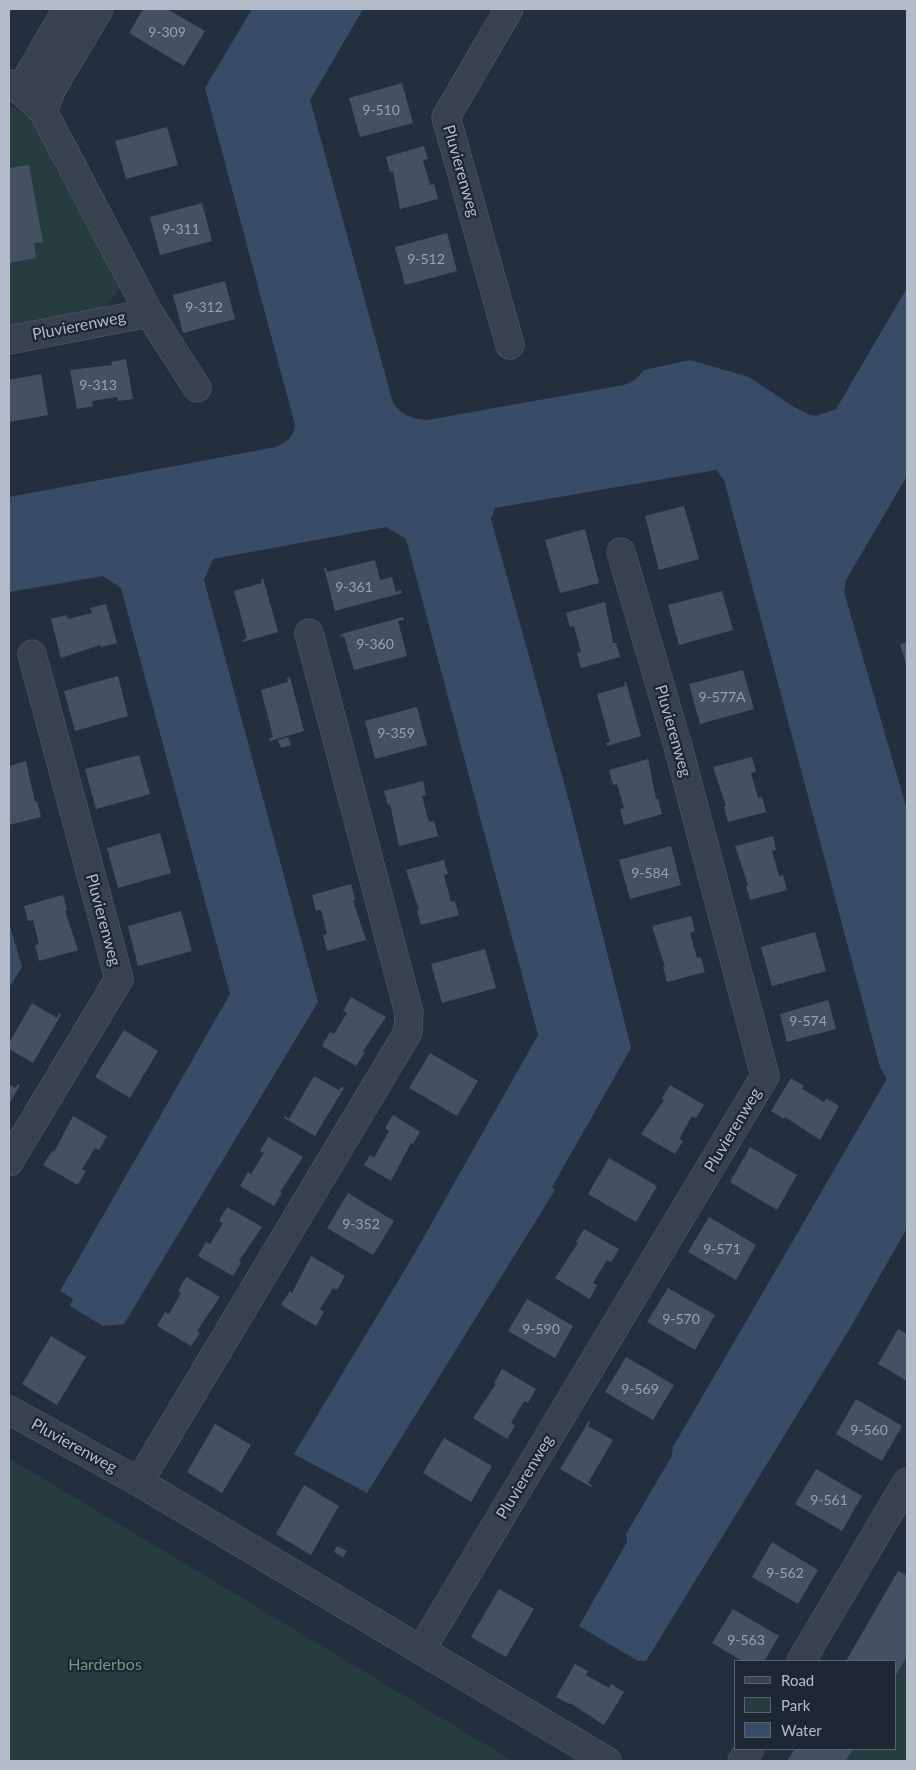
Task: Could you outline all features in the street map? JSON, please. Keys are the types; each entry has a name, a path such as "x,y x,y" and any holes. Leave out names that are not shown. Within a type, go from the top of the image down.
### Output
{"street":[{"name":"Pluvierenweg","path":"67,9 14,87 43,111 149,313 197,388"},
{"path":"43,111 51,90 99,9"},
{"name":"Pluvierenweg","path":"509,9 446,117 510,345"},
{"name":"Pluvierenweg","path":"9,340 149,313"},
{"name":"Pluvierenweg","path":"421,1650 766,1076 679,750 621,552"},
{"path":"139,1482 408,1032 409,1013 309,633"},
{"name":"Pluvierenweg","path":"9,1162 120,979 32,654"},
{"name":"Pluvierenweg","path":"9,1410 139,1482 607,1761"},
{"path":"803,1660 907,1482"},
{"path":"742,1761 749,1750"}],"green space":[{"path":"9,105 32,118 121,288 100,311 9,326"},
{"name":"Harderbos","path":"9,1458 513,1761 9,1761"},
{"path":"907,1569 907,1761 796,1761 802,1750 896,1750 896,1660 855,1660"}],"water":[{"path":"252,9 363,9 310,100 393,403 407,416 427,420 624,385 635,380 644,370 690,360 749,377 794,407 816,416 836,409 907,288 907,476 846,580 844,592 907,810 907,1228 849,1330 646,1661 638,1661 579,1626 627,1542 626,1534 672,1456 673,1447 887,1079 880,1067 724,480 716,470 495,508 491,519 569,801 631,1048 552,1187 555,1190 367,1493 294,1454 412,1258 538,1035 406,539 386,527 213,559 204,580 318,1002 124,1324 103,1326 70,1306 73,1299 60,1291 230,994 121,588 103,576 9,592 9,497 276,447 287,441 293,433 295,425 205,88"},
{"path":"9,923 22,967 9,988"}],"building":[{"path":"143,9 167,9 205,31 184,66 129,33"},
{"path":"402,83 413,123 360,137 349,98"},
{"path":"167,127 178,165 126,179 115,141"},
{"path":"424,146 428,159 423,160 430,185 434,184 438,199 400,209 393,171 390,172 386,157"},
{"path":"29,165 43,242 34,243 36,258 9,263 9,168"},
{"path":"202,203 212,241 160,255 150,217"},
{"path":"447,233 457,271 405,285 395,247"},
{"path":"225,281 235,319 183,333 173,295"},
{"path":"126,359 133,399 118,401 117,397 92,401 93,406 77,409 70,370 112,365 111,362"},
{"path":"41,374 48,415 9,422 9,380"},
{"path":"684,506 699,559 659,570 645,516"},
{"path":"585,529 599,583 560,593 545,540"},
{"path":"375,560 380,580 392,577 396,592 401,590 402,593 335,611 324,568 326,568 327,572"},
{"path":"263,578 278,632 243,642 247,638 234,591 262,583 261,579"},
{"path":"722,591 733,630 679,645 668,605"},
{"path":"605,602 613,643 616,643 620,657 581,668 577,653 581,652 574,626 570,627 566,613"},
{"path":"106,604 117,643 101,647 100,645 61,658 51,619 66,615 68,619 92,613 90,608"},
{"path":"403,617 404,620 398,621 407,656 354,670 344,636 341,637 341,634"},
{"path":"907,642 907,668 900,644"},
{"path":"743,670 754,709 700,724 689,684"},
{"path":"118,676 128,716 75,731 64,691"},
{"path":"290,677 304,731 270,741 269,738 273,737 261,690 288,682 287,678"},
{"path":"624,682 626,682 641,736 607,746 606,743 610,742 597,694 625,686"},
{"path":"417,707 427,745 375,759 365,721"},
{"path":"288,737 291,745 281,748 278,740"},
{"path":"139,755 150,794 96,809 85,769"},
{"path":"752,757 756,772 751,773 758,798 762,797 766,812 728,822 724,807 726,806 713,767"},
{"path":"648,759 656,799 658,799 662,814 624,825 620,809 624,808 617,784 613,785 609,770"},
{"path":"26,761 35,802 37,801 41,817 9,825 9,766"},
{"path":"423,781 426,795 422,796 429,822 434,821 438,836 399,846 390,804 388,805 384,791"},
{"path":"160,833 171,873 118,888 107,848"},
{"path":"773,836 776,850 772,851 779,876 783,875 787,890 750,900 746,886 748,885 735,846"},
{"path":"671,846 681,885 630,899 619,860"},
{"path":"444,860 448,874 444,875 451,902 455,901 459,915 421,925 417,911 419,910 406,870"},
{"path":"351,884 355,900 353,901 366,940 327,951 323,935 327,934 321,910 316,911 312,895"},
{"path":"63,895 67,910 65,911 78,950 39,961 35,945 39,944 33,920 28,921 24,906"},
{"path":"181,911 192,951 138,966 128,926"},
{"path":"691,916 695,931 690,933 697,958 701,957 705,972 667,982 663,967 665,967 652,926"},
{"path":"815,932 826,971 772,986 761,947"},
{"path":"485,949 496,988 442,1003 431,964"},
{"path":"351,997 386,1017 363,1051 365,1052 356,1066 322,1046 330,1032 334,1034 347,1013 343,1011"},
{"path":"828,1000 836,1029 787,1042 780,1014"},
{"path":"32,1003 57,1018 59,1013 61,1015 33,1063 9,1049 9,1043"},
{"path":"124,1030 158,1051 130,1098 95,1077"},
{"path":"430,1053 478,1081 457,1116 409,1088"},
{"path":"314,1076 339,1090 342,1086 344,1088 315,1136 284,1118 285,1116 289,1119"},
{"path":"791,1078 804,1086 802,1089 824,1102 826,1098 839,1106 820,1140 785,1117 784,1119 771,1111"},
{"path":"9,1084 15,1088 18,1084 20,1085 9,1104"},
{"path":"670,1085 704,1105 696,1118 692,1116 679,1139 683,1141 675,1154 641,1134 664,1100 662,1098"},
{"path":"393,1115 420,1132 413,1144 411,1143 391,1181 364,1165 370,1155 374,1158 389,1131 385,1128"},
{"path":"73,1116 107,1136 99,1150 95,1148 82,1169 86,1171 78,1185 43,1165 52,1151 54,1152"},
{"path":"268,1137 303,1157 280,1192 282,1193 274,1206 240,1186 248,1172 251,1174 264,1153 260,1151"},
{"path":"750,1147 797,1175 777,1210 730,1182"},
{"path":"609,1158 657,1186 636,1222 588,1194"},
{"path":"348,1193 394,1221 373,1255 327,1228"},
{"path":"227,1207 262,1227 239,1261 241,1263 233,1276 198,1256 206,1242 210,1244 223,1223 219,1221"},
{"path":"709,1217 756,1245 736,1280 688,1252"},
{"path":"584,1229 619,1249 611,1262 607,1260 593,1283 597,1285 590,1299 555,1278 578,1243 576,1242"},
{"path":"311,1256 345,1276 337,1290 333,1288 320,1309 324,1312 316,1326 281,1305 290,1291 292,1293"},
{"path":"186,1277 220,1297 197,1331 200,1333 191,1346 157,1326 165,1312 169,1314 181,1293 178,1291"},
{"path":"668,1288 715,1315 695,1350 647,1322"},
{"path":"527,1299 573,1326 555,1358 508,1331"},
{"path":"898,1329 907,1334 907,1381 878,1364"},
{"path":"51,1336 86,1357 57,1405 22,1384"},
{"path":"626,1357 674,1385 653,1420 605,1392"},
{"path":"502,1369 536,1389 528,1403 524,1401 511,1423 515,1426 507,1439 473,1418 496,1384 494,1383"},
{"path":"856,1399 902,1426 882,1461 836,1434"},
{"path":"589,1421 591,1422 588,1426 613,1440 588,1483 593,1486 591,1487 560,1469"},
{"path":"215,1424 251,1445 222,1493 187,1472"},
{"path":"444,1438 492,1466 471,1502 423,1473"},
{"path":"816,1469 862,1496 842,1531 795,1504"},
{"path":"304,1485 339,1506 311,1555 276,1534"},
{"path":"772,1542 818,1570 798,1604 752,1577"},
{"path":"337,1546 347,1551 343,1557 334,1552"},
{"path":"898,1571 907,1576 907,1656 896,1675 896,1660 847,1660"},
{"path":"499,1589 534,1609 506,1657 471,1637"},
{"path":"733,1609 779,1636 765,1660 740,1660 712,1643"},
{"path":"575,1664 588,1671 586,1675 609,1688 611,1684 624,1692 604,1725 570,1703 556,1697"},
{"path":"794,1750 852,1750 845,1761 787,1761"}]}
